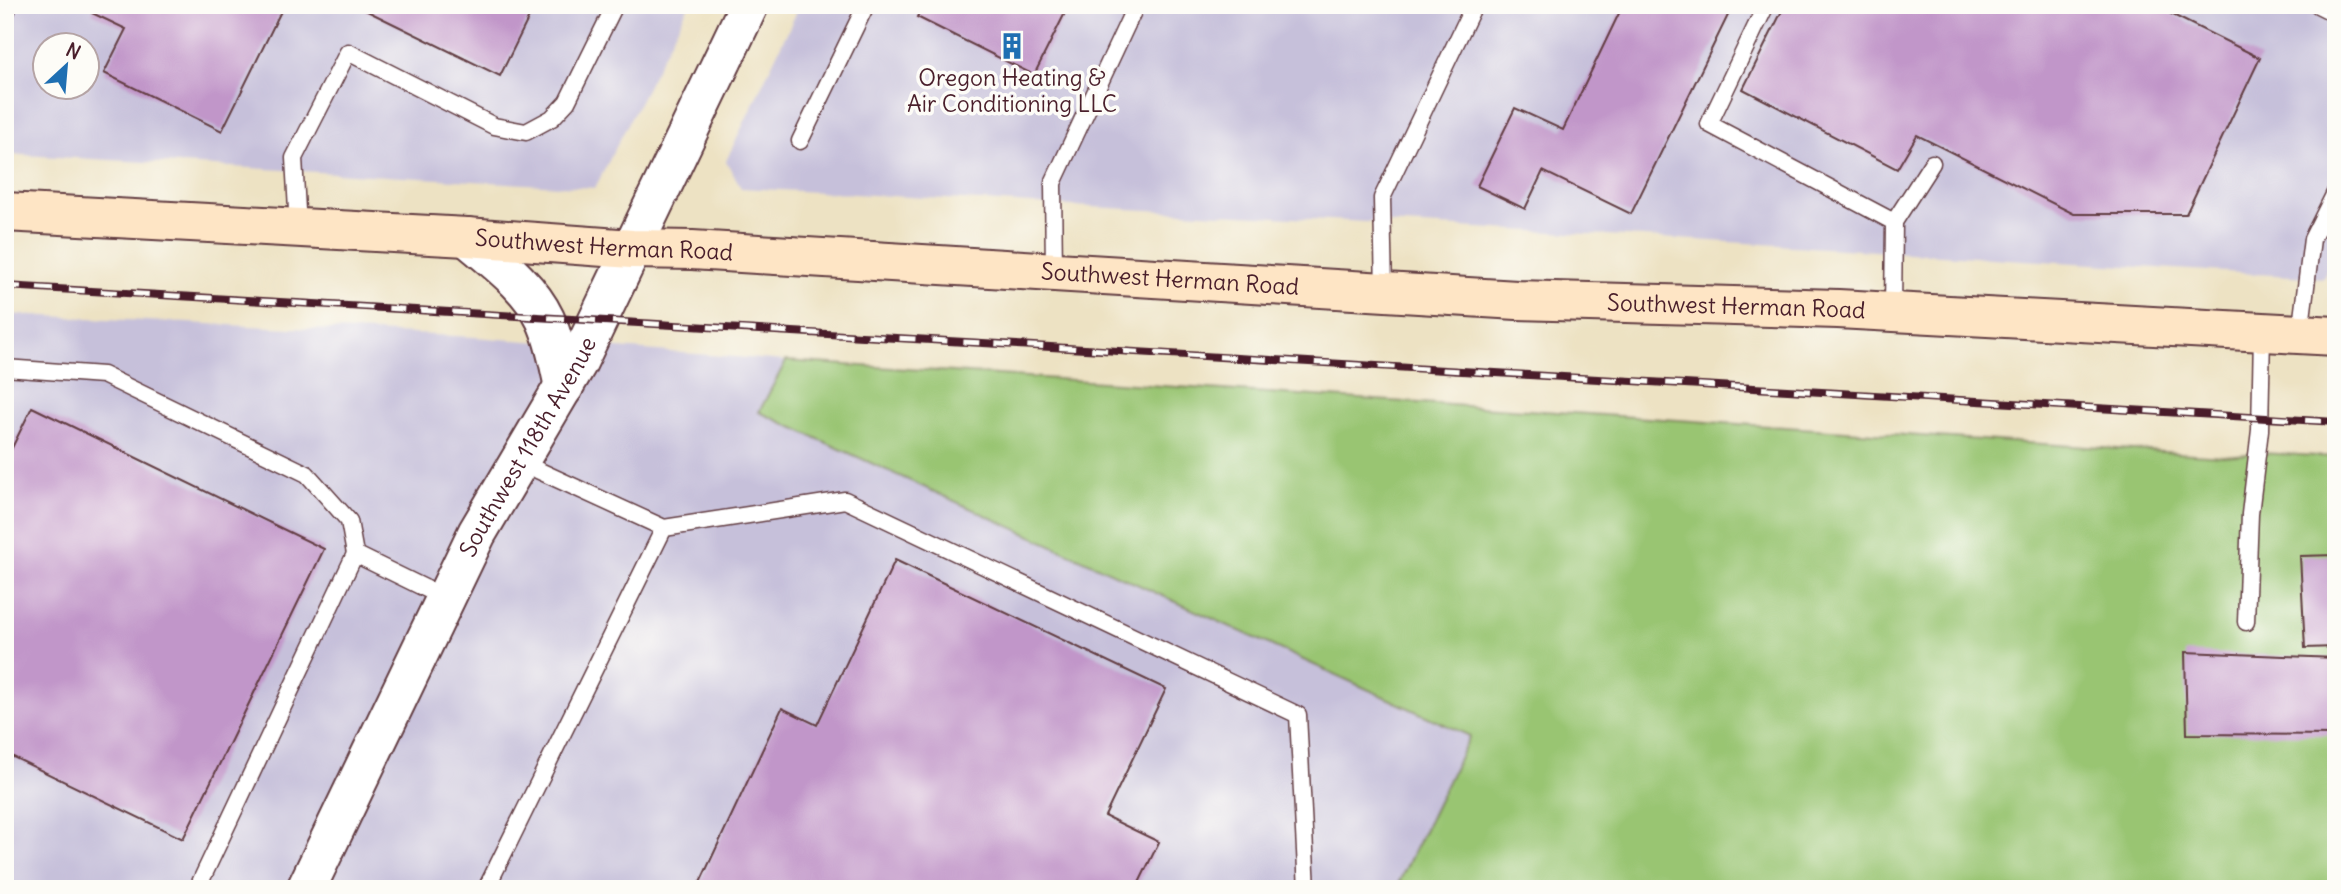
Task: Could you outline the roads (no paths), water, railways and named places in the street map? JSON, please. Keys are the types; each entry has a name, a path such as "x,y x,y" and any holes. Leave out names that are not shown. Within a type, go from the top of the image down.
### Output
{"main road":[{"name":"Southwest Herman Road","path":"5,212 1517,300 1893,311 2262,334 2318,335"}],"street":[{"name":"Southwest 118th Avenue","path":"306,889 477,533 564,387 750,5"},
{"path":"467,237 514,277 529,294 545,319 564,387"}],"lane":[{"path":"5,15 9,5"},
{"path":"298,228 293,158 348,52 494,126 526,132 552,118 567,103 615,5"},
{"path":"800,141 866,5"},
{"path":"1054,272 1053,183 1136,5"},
{"path":"1384,292 1382,198 1474,5"},
{"path":"1766,5 1709,124 1894,222"},
{"path":"2318,5 2336,14"},
{"path":"1893,311 1894,222 1932,163"},
{"path":"2318,335 2312,239 2336,191"},
{"path":"2246,622 2250,513 2260,429 2262,334"},
{"path":"5,368 103,375 307,474 349,521 355,554 197,889"},
{"path":"520,462 664,528 845,500 1298,715 1307,889"},
{"path":"486,889 664,528"},
{"path":"355,554 445,598"}],"railway":[{"path":"5,286 2336,422"}],"place":[{"name":"Oregon Heating & Air Conditioning LLC","path":"1012,46"}]}
